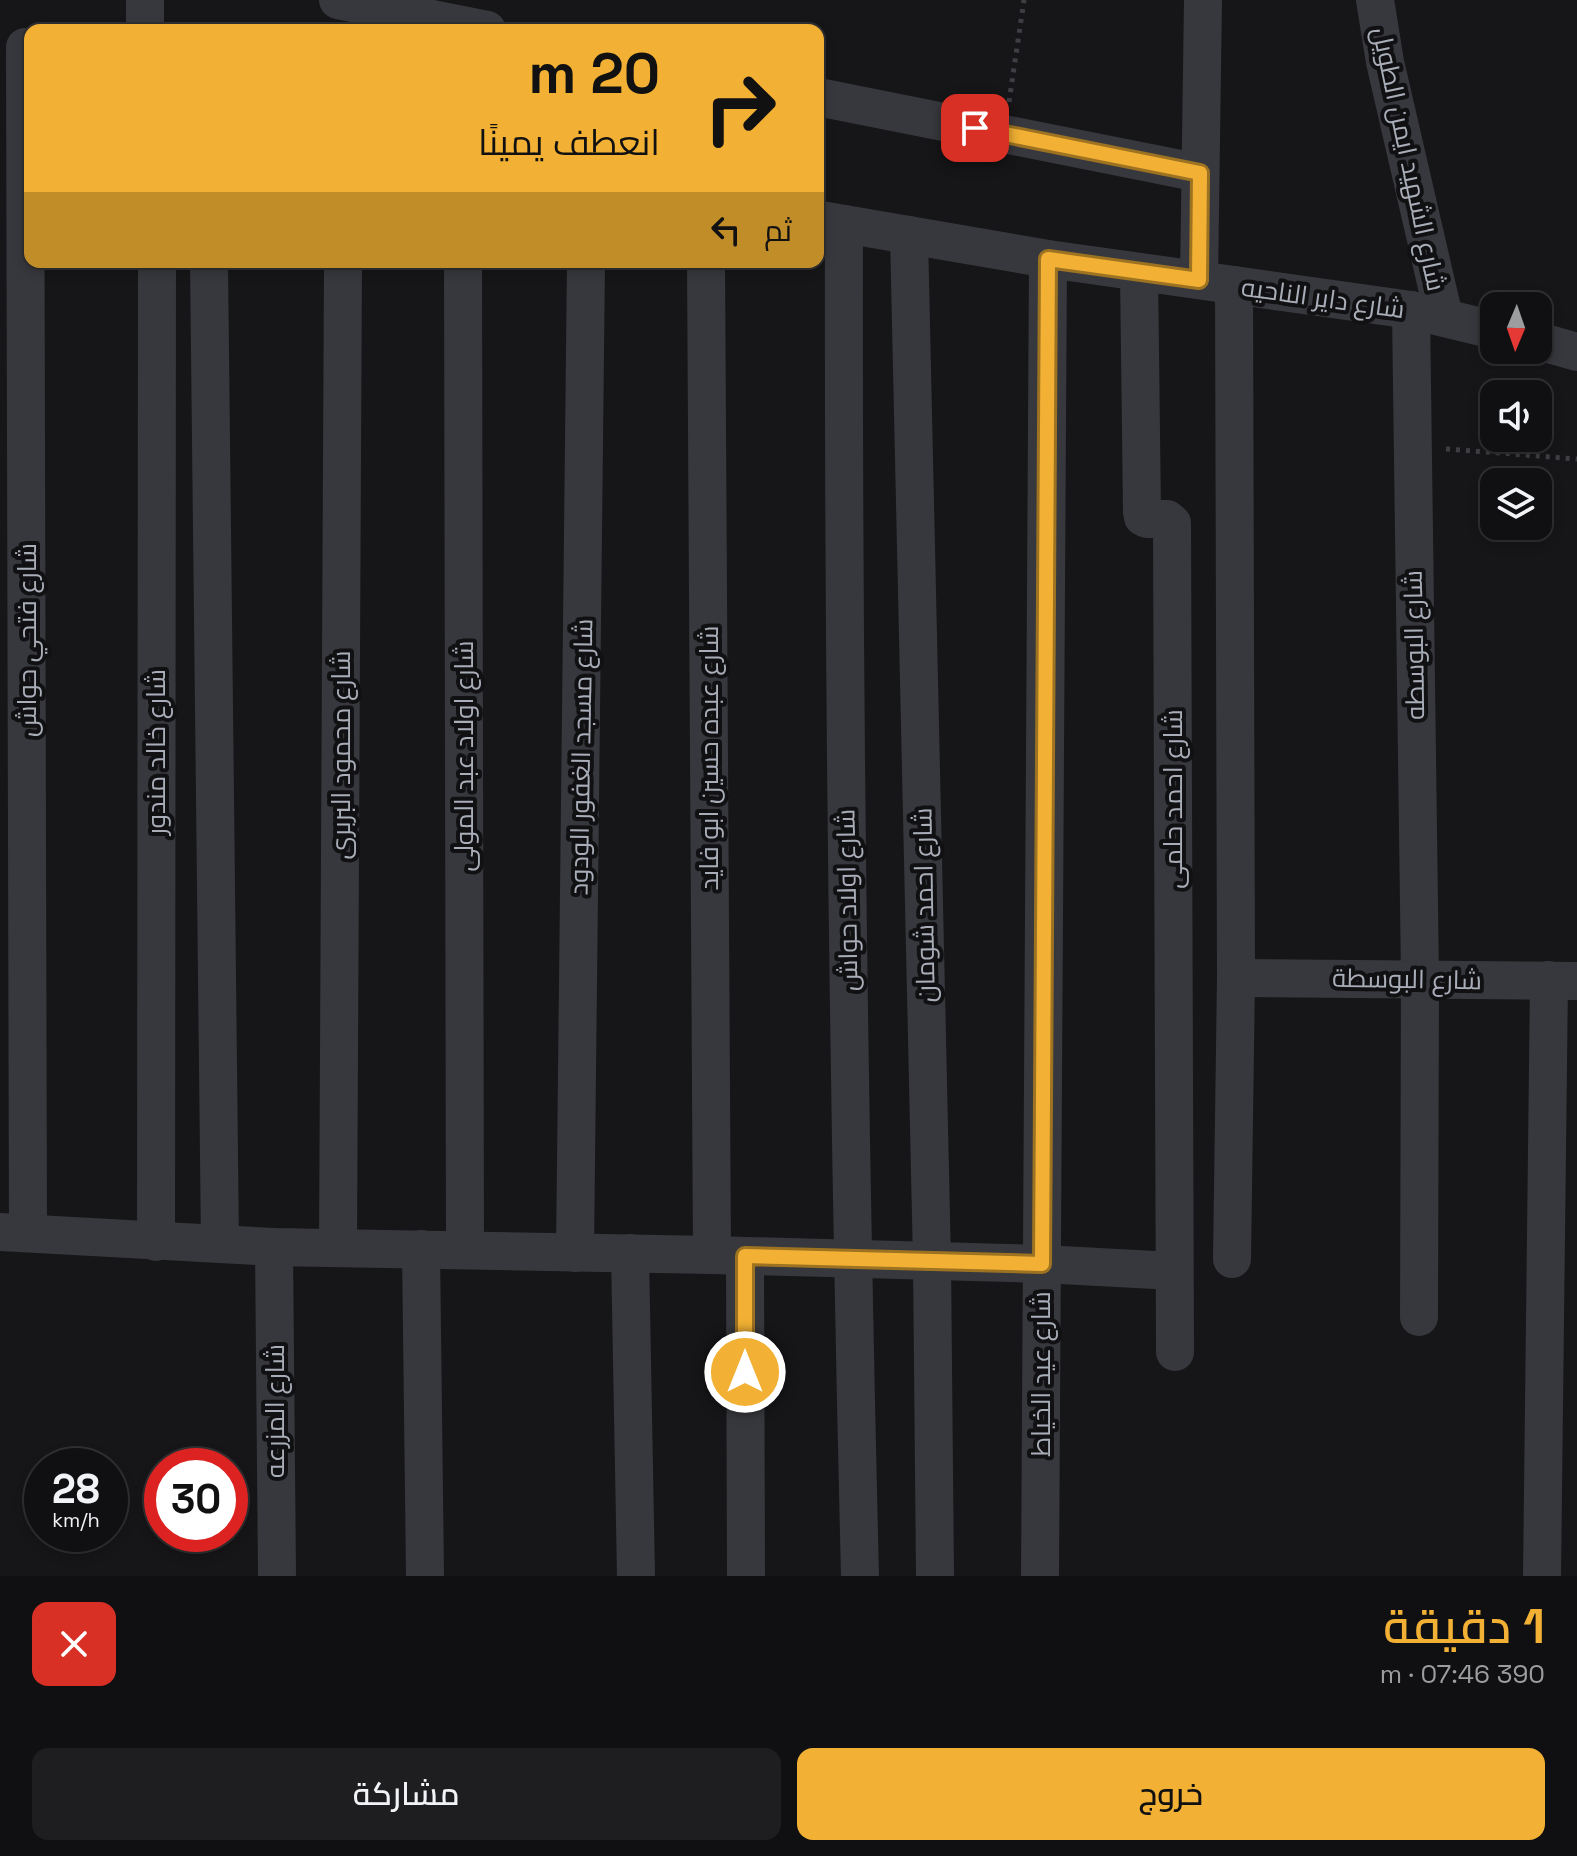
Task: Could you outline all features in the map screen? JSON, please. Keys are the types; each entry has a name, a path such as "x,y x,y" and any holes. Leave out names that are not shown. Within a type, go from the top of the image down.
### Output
{"street":[{"path":"145,0 145,24"},
{"path":"338,0 457,24"},
{"path":"1203,0 1200,173 1216,282 1236,978 1232,1259"},
{"name":"شارع الشهيد ايمن الطويل","path":"1375,0 1427,314"},
{"name":"شارع فتحي حواش","path":"14,1233 18,46"},
{"path":"824,98 1200,173"},
{"name":"شارع داير الناحيه","path":"831,222 1048,259 1427,314 1480,327"},
{"name":"شارع اولاد حواش","path":"831,222 844,686 860,1576"},
{"name":"شارع احمد شومان","path":"909,235 932,1261 935,1576"},
{"name":"شارع عيد الخياط","path":"1040,1576 1048,259"},
{"name":"شارع خالد مندور","path":"156,1242 157,268"},
{"path":"209,268 220,1244"},
{"name":"شارع محمود البربرى","path":"338,1248 343,268"},
{"name":"شارع اولاد عبد المولى","path":"463,268 465,1249"},
{"name":"شارع مسجد الغفور الودود","path":"575,1253 586,268"},
{"name":"شارع عبده حسين ابو فايد","path":"706,268 728,1255 746,1576"},
{"name":"شارع احمد حلمى","path":"1139,272 1142,512 1147,519 1167,519 1172,523 1175,1352"},
{"name":"شارع البوسطه","path":"1419,1317 1420,979 1411,446 1427,314"},
{"path":"1552,345 1577,352"},
{"name":"شارع البوسطة","path":"1236,978 1563,980"},
{"path":"1542,1576 1563,980"},
{"path":"14,1233 274,1247 852,1258 1174,1271"},
{"name":"شارع المزرعه","path":"274,1247 277,1576"},
{"path":"421,1249 425,1576"},
{"path":"630,1253 636,1576"}],"path":[{"path":"1004,134 1024,0"},
{"path":"1411,446 1577,459"}],"route":[{"path":"745,1372 745,1256 1042,1264 1048,259 1199,280 1200,173 975,128"}]}
